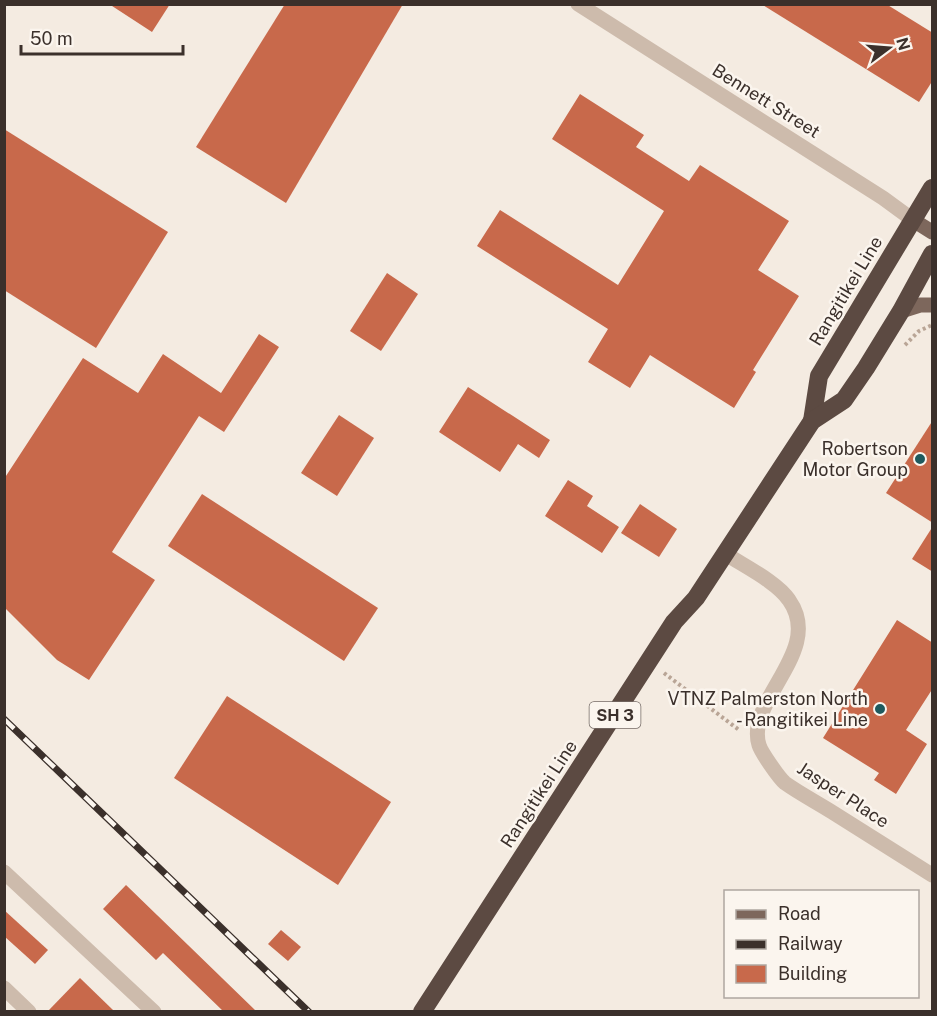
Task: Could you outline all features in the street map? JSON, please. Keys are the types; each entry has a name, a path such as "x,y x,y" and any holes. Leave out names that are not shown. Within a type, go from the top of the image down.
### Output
{"highway":[{"name":"Rangitikei Line","path":"812,421 819,376 933,188"},
{"name":"Rangitikei Line","path":"422,1011 674,622 696,598 812,421 844,400 902,311 933,254"}],"main road":[{"name":"Bennett Street","path":"914,220 933,232"},
{"path":"902,311 920,305 933,305"}],"street":[{"name":"Bennett Street","path":"578,4 914,220"},
{"path":"726,554 778,589 789,599 795,612 796,646 789,664 764,708 759,724 759,745"},
{"name":"Jasper Place","path":"759,745 783,781 933,875"},
{"path":"4,872 154,1011"},
{"path":"4,988 28,1011"}],"path":[{"path":"897,349 904,346 919,332 933,325"},
{"path":"649,662 759,745"}],"building":[{"path":"109,4 170,4 152,32"},
{"path":"285,4 403,4 286,203 196,147"},
{"path":"761,4 886,4 933,33 933,80 919,102"},
{"path":"580,94 644,135 636,147 689,181 700,165 789,221 758,270 799,296 753,370 756,372 734,408 650,355 630,388 588,362 608,329 477,246 500,210 618,285 664,211 552,139"},
{"path":"4,129 168,232 96,348 4,290"},
{"path":"387,273 418,294 381,351 350,331"},
{"path":"259,334 279,347 224,432 199,416 112,552 155,580 89,680 57,660 4,607 4,479 83,358 138,393 163,354 221,393"},
{"path":"468,387 550,440 539,458 518,444 500,472 439,432"},
{"path":"339,415 374,438 337,496 301,473"},
{"name":"Robertson Motor Group","path":"933,420 933,523 886,493"},
{"path":"568,480 593,496 587,506 619,527 602,553 545,516"},
{"path":"202,494 378,608 344,661 168,546"},
{"path":"640,504 677,529 659,557 621,533"},
{"name":"Robertson Motor Group","path":"933,526 933,572 912,559"},
{"name":"VTNZ Palmerston North - Rangitikei Line","path":"897,620 933,643 933,688 906,730 927,744 896,794 874,780 879,773 823,738"},
{"path":"227,696 391,802 338,885 174,778"},
{"path":"126,885 256,1011 223,1011 163,953 156,960 103,909"},
{"path":"4,910 48,950 35,964 4,936"},
{"path":"281,930 301,947 288,961 268,944"},
{"path":"80,978 114,1011 48,1011"}],"railway":[{"path":"4,719 309,1012"}],"place":[{"name":"Robertson Motor Group","path":"920,459"},
{"name":"VTNZ Palmerston North - Rangitikei Line","path":"880,709"}]}
